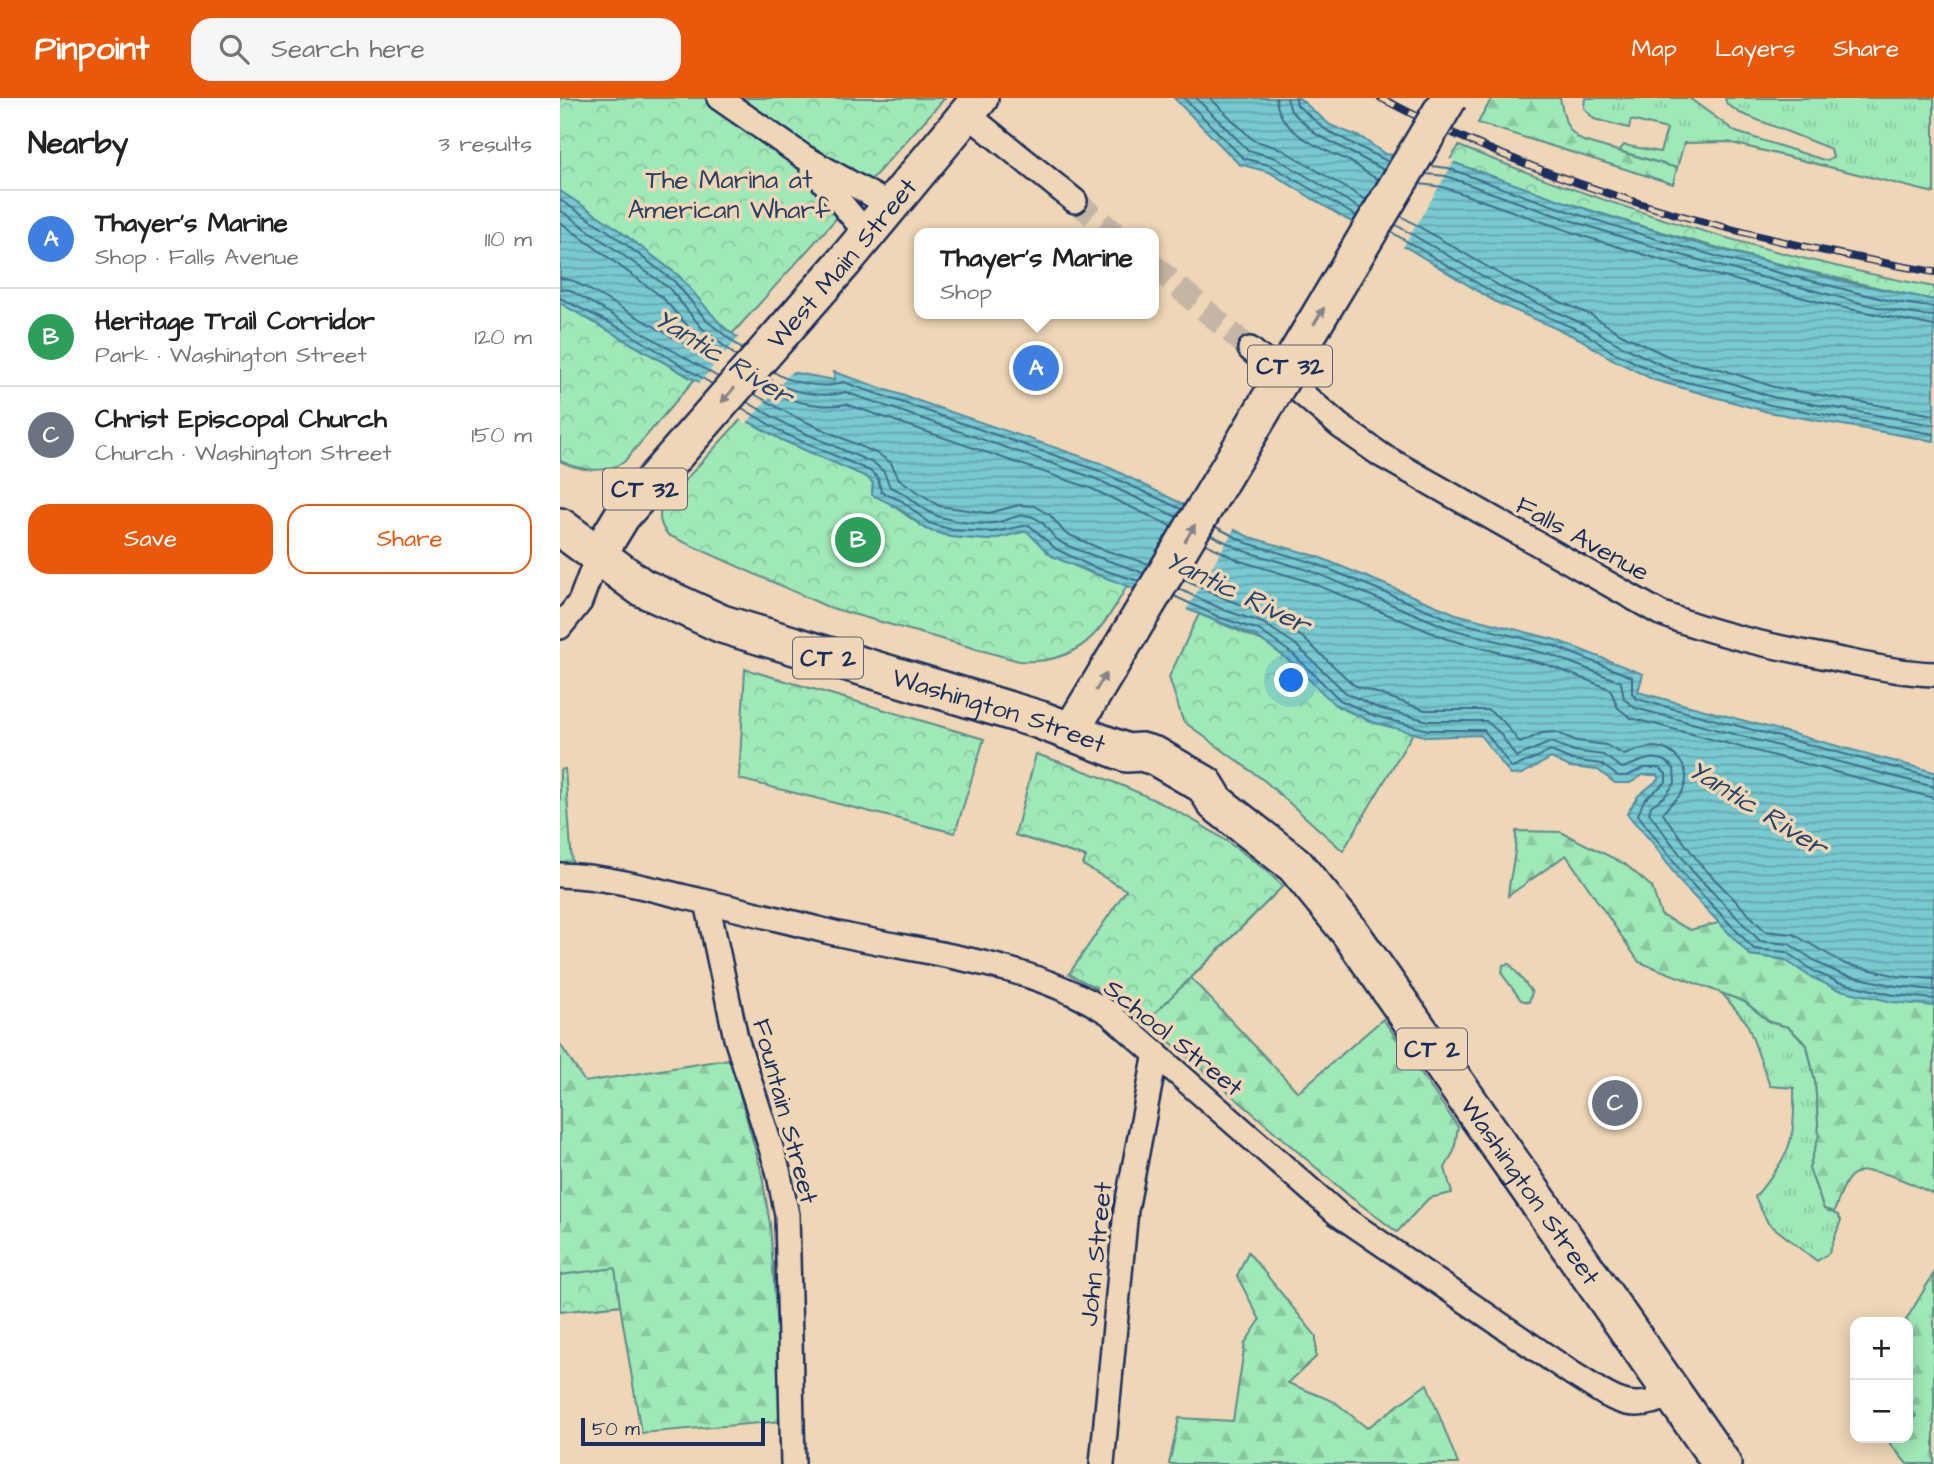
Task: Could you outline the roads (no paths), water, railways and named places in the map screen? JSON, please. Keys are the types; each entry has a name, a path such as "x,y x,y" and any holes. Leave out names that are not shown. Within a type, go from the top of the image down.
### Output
{"highway":[{"name":"CT 2","path":"560,527 597,557"},
{"name":"Washington Street","path":"597,557 655,595 744,632 1071,731 1127,753 1144,752 1205,786 1216,803 1295,865 1349,931 1722,1464"}],"main road":[{"name":"CT 32","path":"1071,731 1449,98"},
{"name":"West Main Street","path":"597,557 622,516 788,327 973,106"}],"street":[{"path":"719,98 804,157 890,205"},
{"path":"973,106 1076,201"},
{"path":"804,157 867,234"},
{"name":"Falls Avenue","path":"1250,349 1340,426 1381,455 1660,612 1709,630 1759,643 1896,671 1934,674"},
{"path":"560,627 580,602 597,557"},
{"name":"School Street","path":"560,874 621,883 707,902 857,938 969,960 1044,981 1109,1013 1338,1214 1573,1374 1613,1398 1637,1407 1656,1403 1672,1394"},
{"name":"Fountain Street","path":"707,902 736,1038 770,1144 787,1215 793,1464"},
{"name":"John Street","path":"1102,1464 1126,1210 1156,1053"}],"water":[{"path":"1174,98 1299,98 1330,125 1362,138 1385,154 1449,161 1594,212 1692,242 1841,281 1934,300 1934,441 1768,412 1654,380 1608,357 1580,339 1496,302 1409,249 1346,219 1269,172 1239,164"},
{"name":"Yantic River","path":"560,191 612,225 679,276 723,327 785,371 834,380 834,372 1100,463 1249,537 1316,556 1456,614 1556,640 1643,674 1638,692 1934,772 1934,1006 1893,1002 1836,989 1783,959 1750,955 1681,883 1652,842 1627,814 1638,796 1660,778 1657,775 1643,775 1630,783 1615,783 1598,770 1570,767 1551,758 1522,774 1511,775 1480,735 1428,737 1372,722 1334,704 1289,660 1256,636 1063,561 1049,554 1027,531 989,540 951,537 926,529 898,507 872,495 873,483 867,477 782,440 746,420 699,382 560,303"}],"tunnel":[{"path":"1075,201 1109,228"},
{"path":"1159,270 1250,349"}],"railway":[{"path":"1381,98 1513,159 1651,207 1792,244 1934,272"}],"place":[{"name":"Thayer's Marine","path":"1036,368"},
{"name":"Heritage Trail Corridor","path":"858,540"},
{"name":"Christ Episcopal Church","path":"1615,1103"}],"park label":[{"name":"The Marina at American Wharf","path":"729,194"}]}
